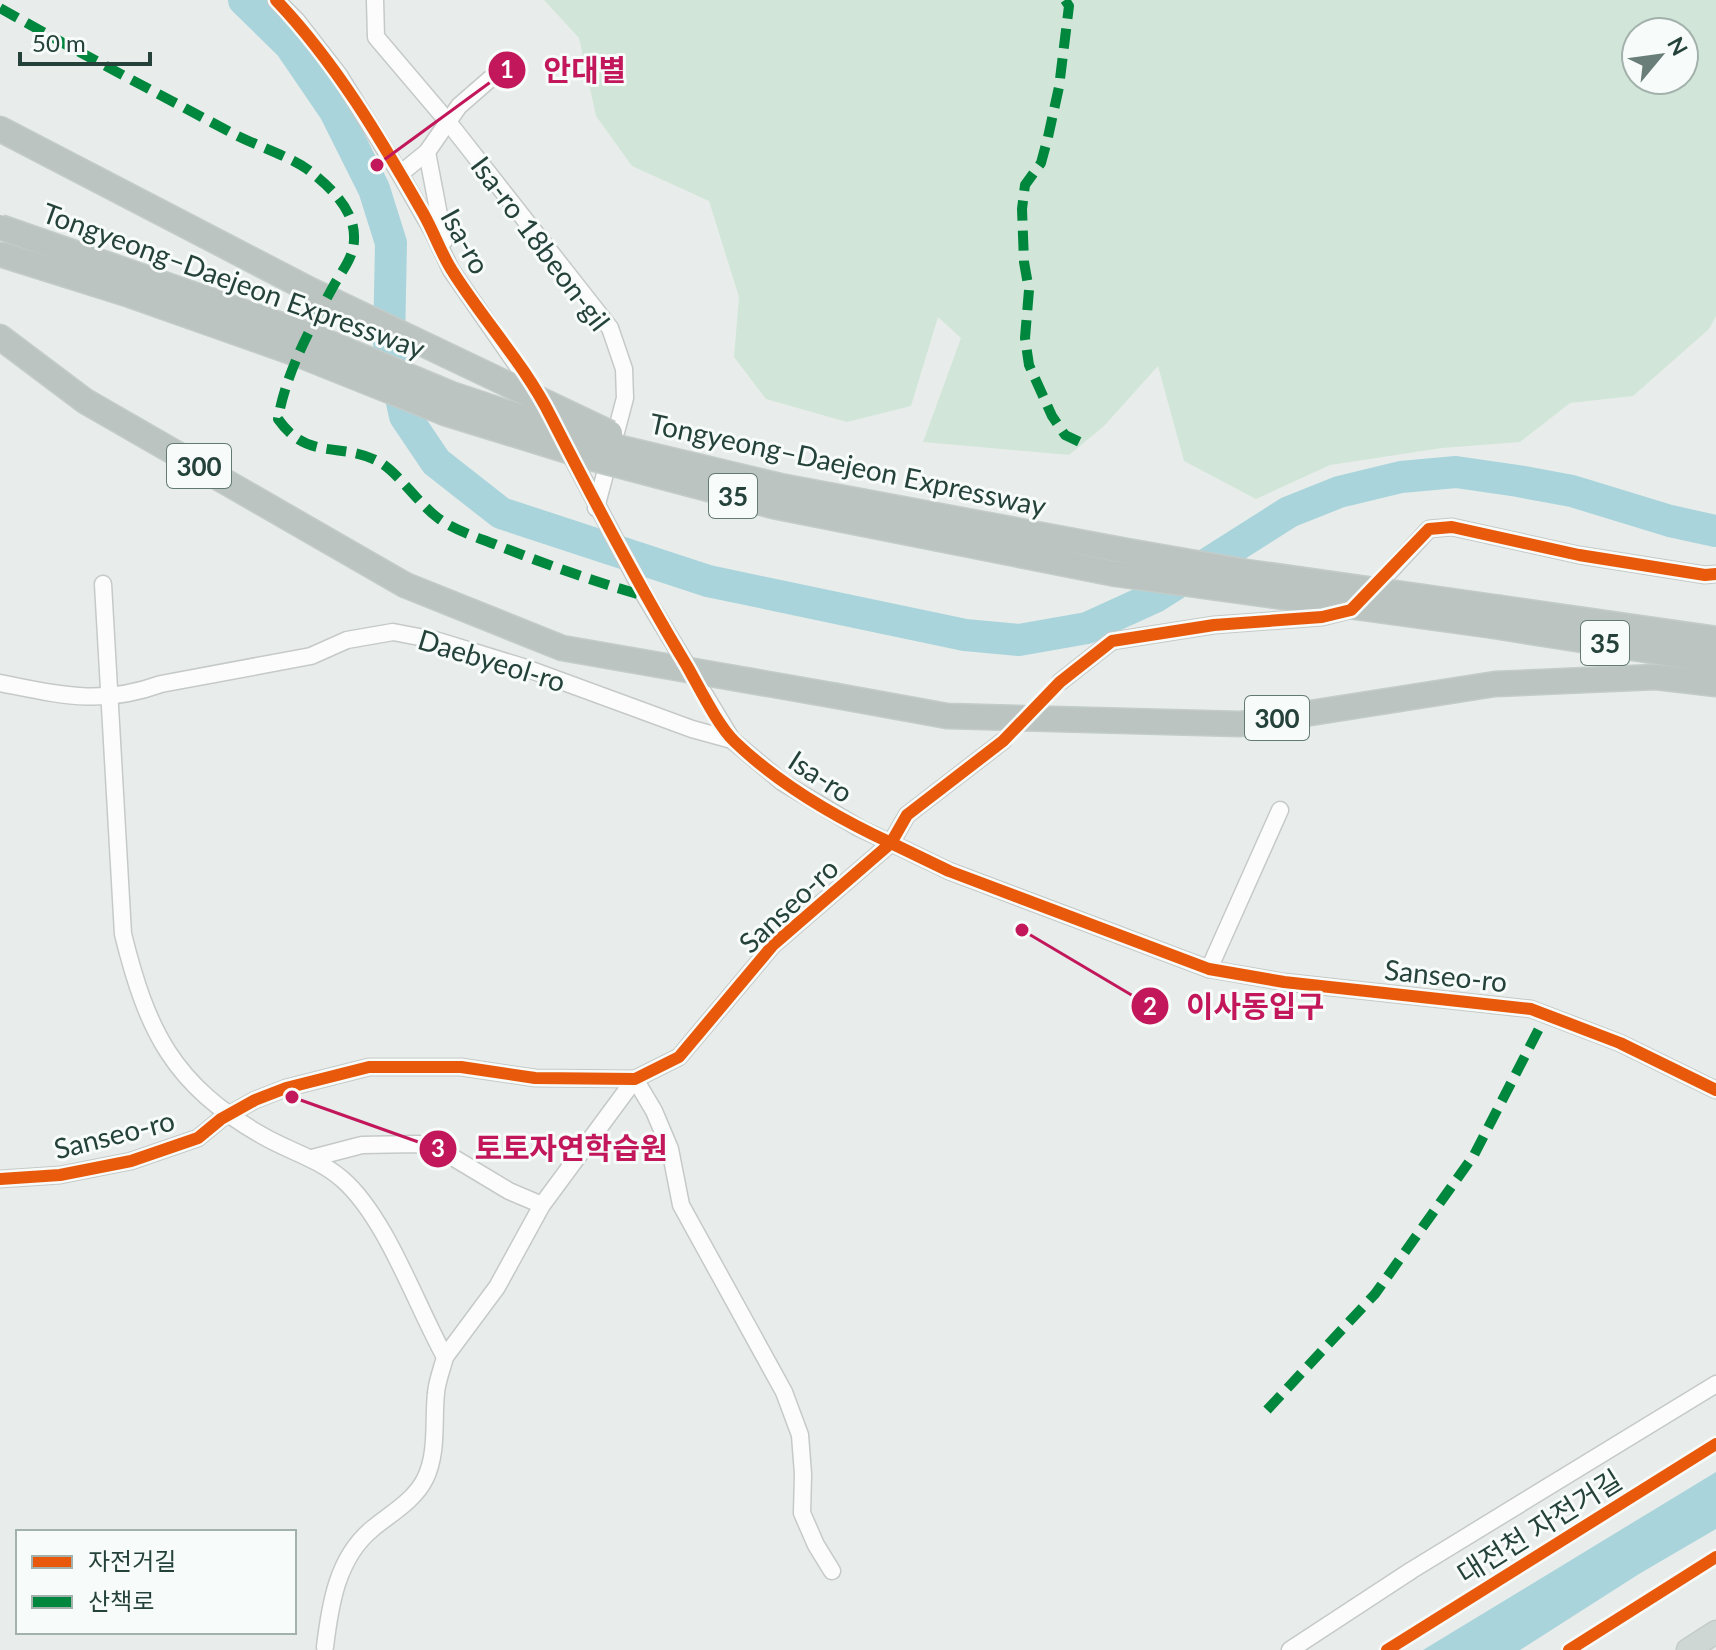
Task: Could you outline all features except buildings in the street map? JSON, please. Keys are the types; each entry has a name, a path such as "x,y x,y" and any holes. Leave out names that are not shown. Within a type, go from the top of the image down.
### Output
{"highway":[{"path":"0,129 310,290 662,458"},
{"name":"Tongyeong–Daejeon Expressway","path":"0,227 310,335 451,394 595,442 780,486 1498,617 1716,661"},
{"name":"Tongyeong–Daejeon Expressway","path":"0,254 300,355 445,413 591,458 773,506 1116,574 1716,639"},
{"name":"300","path":"0,337 85,401 405,585 562,648 947,716 1240,724 1495,684 1656,677 1716,684"}],"main road":[{"path":"1688,1650 1716,1632"}],"street":[{"name":"Isa-ro","path":"276,0 297,21 339,75 400,174 451,270 549,412 598,512 732,740 782,782 859,828 891,843"},
{"name":"Isa-ro 18beon-gil","path":"375,0 376,37 449,123 610,328 624,369 625,398 598,512"},
{"path":"400,174 427,152 459,106 490,79"},
{"path":"427,152 451,270"},
{"path":"1060,682 1112,641 1214,625 1322,617 1351,610 1429,529 1452,527 1579,555 1705,575 1716,574"},
{"path":"103,584 123,934 134,980 151,1023 168,1056 189,1081 228,1115 312,1158 341,1178 361,1198 380,1228 445,1357 436,1390 433,1450 425,1481 395,1512 357,1543 339,1576 325,1647"},
{"name":"Daebyeol-ro","path":"0,683 89,699 108,697 311,656 347,640 393,632 435,640 523,667 692,729 732,740"},
{"path":"891,843 907,815 1003,741"},
{"path":"1209,969 1280,810"},
{"name":"Sanseo-ro","path":"445,1357 497,1287 542,1205 635,1079 679,1057 773,945 891,843 949,871 1209,969 1284,982 1531,1009 1620,1043 1716,1090"},
{"name":"Sanseo-ro","path":"0,1179 60,1175 131,1161 198,1138 228,1115 255,1100 286,1088 369,1067 461,1067 535,1078 635,1079"},
{"path":"635,1079 654,1111 670,1149 681,1205 784,1392 800,1435 802,1513 832,1571"},
{"path":"312,1158 362,1145 418,1144 439,1149 509,1191 542,1205"},
{"path":"1290,1650 1412,1570 1716,1384"}],"green space":[{"path":"544,0 1716,0 1716,316 1709,329 1633,396 1570,403 1520,442 1442,448 1330,465 1256,499 1184,461 1158,366 1104,426 1069,455 923,442 961,338 938,317 911,406 847,422 766,399 734,357 739,297 709,201 632,166 596,116 579,38"}],"water":[{"path":"1716,1472 1716,1529 1520,1650 1423,1650"}],"waterway":[{"path":"244,0 290,45 335,111 374,189 391,243 389,343 405,416 436,462 501,513 708,581 965,635 1019,640 1087,628 1155,597 1289,512 1339,492 1401,477 1456,472 1518,481 1572,491 1670,521 1716,531"}],"tunnel":[{"path":"1003,741 1060,682"}],"marked path":[{"path":"1065,0 1069,6 1059,87 1041,163 1025,185 1022,209 1024,262 1029,290 1025,338 1029,365 1052,416 1065,435 1088,446"},
{"path":"0,8 230,132 299,164 323,182 344,206 353,226 353,250 308,333 287,384 278,419 290,433 314,446 367,456 381,463 431,512 460,530 645,596"},
{"path":"1267,1410 1375,1294 1474,1155 1546,1015"}],"cycle path":[{"path":"276,0 318,49 356,102 423,213 453,272 541,398 634,574 722,726 752,758 789,786 891,843 907,815 1003,741 1060,682 1112,641 1214,625 1322,617 1351,610 1429,529 1452,527 1579,555 1705,575 1716,574"},
{"path":"0,1179 60,1175 131,1161 198,1138 221,1119 255,1100 286,1088 369,1067 461,1067 535,1078 635,1079 679,1057 773,945 891,843 949,871 1209,969 1284,982 1531,1009 1620,1043 1716,1090"},
{"name":"대전천 자전거길","path":"1387,1650 1716,1444"},
{"path":"1569,1650 1716,1557"}],"place":[{"name":"안대별","path":"377,165"},
{"name":"이사동입구","path":"1022,930"},
{"name":"토토자연학습원","path":"292,1097"}]}
